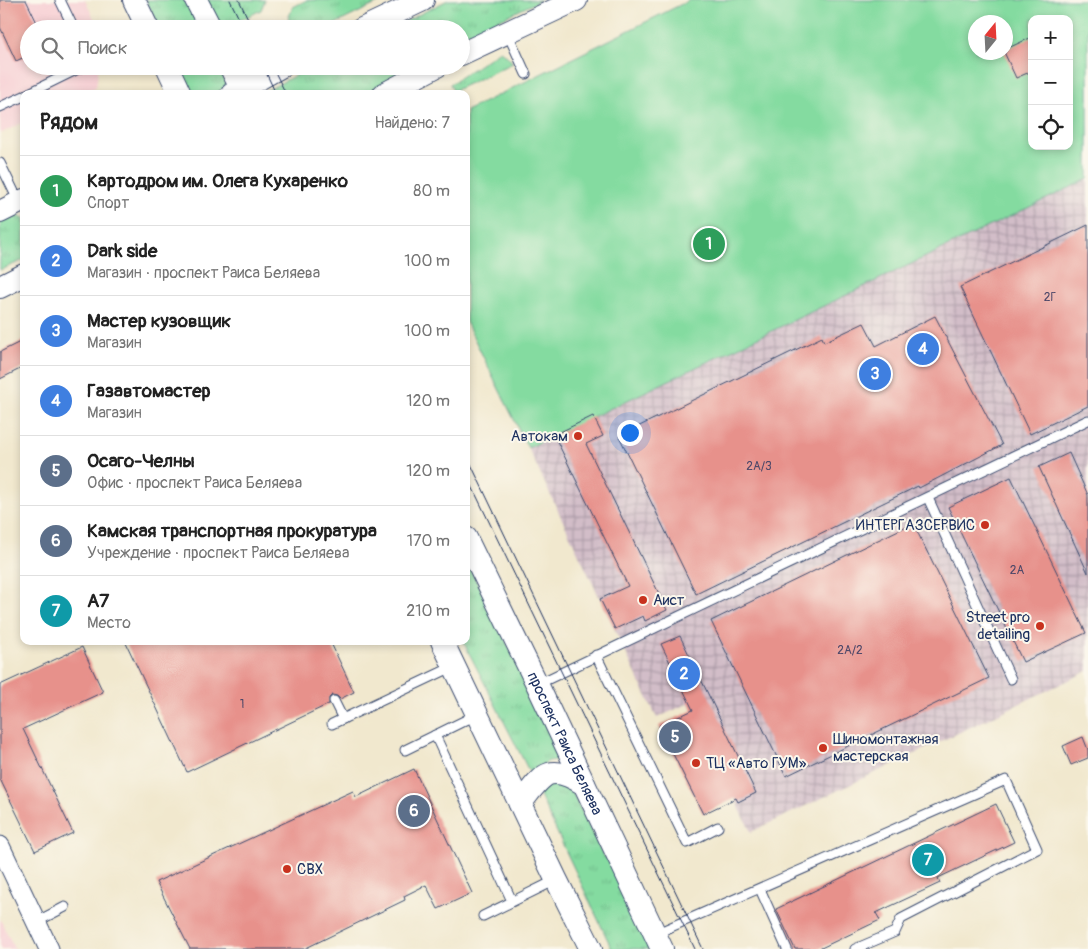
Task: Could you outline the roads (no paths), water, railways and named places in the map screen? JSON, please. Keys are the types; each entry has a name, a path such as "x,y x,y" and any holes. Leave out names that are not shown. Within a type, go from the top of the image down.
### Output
{"street":[{"path":"134,0 144,20"},
{"path":"196,0 206,20"},
{"path":"381,20 423,0"},
{"path":"470,50 576,0"},
{"path":"171,75 178,90"},
{"path":"233,75 238,90"},
{"path":"242,90 267,75"},
{"path":"392,90 420,75"},
{"path":"0,287 20,277"},
{"name":"проспект Раиса Беляева","path":"470,546 538,684 658,942"},
{"path":"444,645 556,880 592,949"},
{"path":"520,804 542,776 555,772 569,776 584,784"},
{"path":"0,846 49,949"}],"lane":[{"path":"60,0 70,20"},
{"path":"506,32 526,74"},
{"path":"36,90 66,75"},
{"path":"0,107 20,98"},
{"path":"0,163 14,207"},
{"path":"538,684 1088,420"},
{"path":"928,498 1011,679"},
{"path":"596,655 687,843 718,827"},
{"path":"332,724 454,665"},
{"path":"334,702 343,719"},
{"path":"404,750 477,713"},
{"path":"435,735 512,901"},
{"path":"658,942 760,888 1006,780 1037,849 901,918 895,932 855,949"},
{"path":"483,916 556,880"},
{"path":"760,888 787,949"},
{"path":"36,922 65,907"}],"tram line":[{"path":"230,0 240,20"},
{"path":"239,0 249,20"},
{"path":"267,75 274,90"},
{"path":"276,75 284,90"},
{"path":"470,462 703,949"},
{"path":"470,482 695,949"}],"place":[{"name":"Картодром им. Олега Кухаренко","path":"709,244"},
{"name":"Газавтомастер","path":"923,349"},
{"name":"Мастер кузовщик","path":"875,374"},
{"name":"Автокам","path":"578,436"},
{"name":"ИНТЕРГАЗСЕРВИС","path":"985,525"},
{"name":"Аист","path":"643,600"},
{"name":"Street pro detailing","path":"1040,626"},
{"name":"Dark side","path":"684,674"},
{"name":"Осаго-Челны","path":"675,737"},
{"name":"Шиномонтажная мастерская","path":"823,748"},
{"name":"ТЦ «Авто ГУМ»","path":"696,763"},
{"name":"Камская транспортная прокуратура","path":"414,811"},
{"name":"А7","path":"928,860"},
{"name":"СВХ","path":"287,869"}]}
